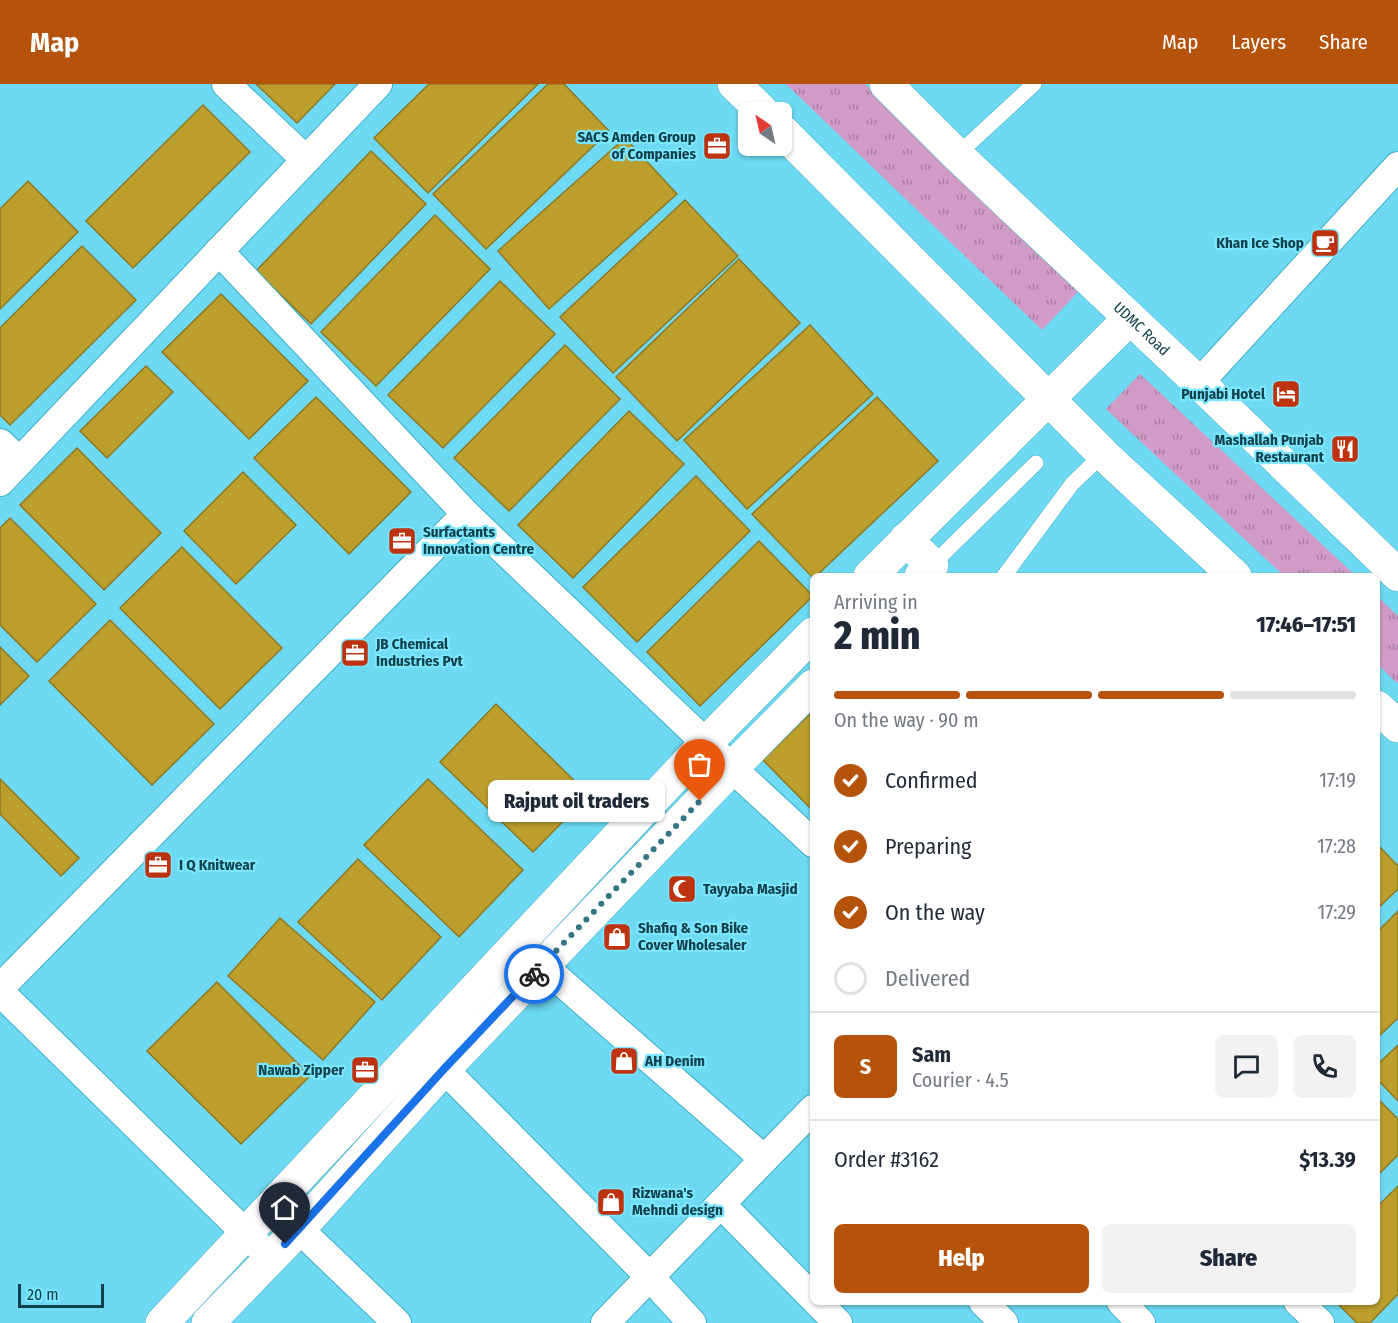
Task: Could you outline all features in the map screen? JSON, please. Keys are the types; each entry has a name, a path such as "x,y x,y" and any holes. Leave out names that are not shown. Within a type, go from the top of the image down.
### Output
{"street":[{"path":"226,84 306,160"},
{"path":"0,482 10,452 219,251 378,84"},
{"path":"734,84 753,102"},
{"name":"UDMC Road","path":"886,84 957,155 1131,318 1398,575"},
{"path":"792,141 1103,454 1232,573"},
{"path":"1199,383 1398,165"},
{"path":"219,251 466,514 810,840"},
{"path":"873,573 1131,318"},
{"path":"271,1258 0,990 466,514"},
{"path":"906,539 927,571"},
{"path":"162,1323 706,743 810,637"},
{"path":"208,1323 299,1229 542,965 810,689"},
{"path":"1380,710 1398,726"},
{"path":"542,965 764,1159"},
{"path":"444,1069 650,1277 692,1323"},
{"path":"605,1323 764,1159 810,1118"},
{"path":"721,1204 810,1295"},
{"path":"299,1229 397,1323"},
{"path":"820,1305 838,1323"},
{"path":"986,1305 1004,1323"},
{"path":"1124,1305 1141,1323"},
{"path":"1301,1305 1320,1323"}],"lane":[{"path":"957,155 1034,84"},
{"path":"1006,573 1072,484 1103,454"},
{"path":"927,571 1036,463"}],"green space":[{"path":"786,84 865,84 1080,290 1042,330"},
{"path":"1140,374 1353,573 1281,573 1106,409"},
{"path":"1380,599 1398,616 1398,684 1380,667"}],"building":[{"path":"256,84 335,84 297,123"},
{"path":"429,84 538,84 428,193 374,138"},
{"path":"548,84 564,84 609,131 486,249 433,194"},
{"path":"203,105 250,152 133,268 86,221"},
{"path":"625,138 677,194 549,309 498,251"},
{"path":"371,151 426,204 311,324 256,271"},
{"path":"28,181 78,232 0,309 0,209"},
{"path":"685,200 738,256 613,373 560,317"},
{"path":"435,215 490,269 376,386 321,332"},
{"path":"82,246 136,300 10,425 0,415 0,328"},
{"path":"739,259 800,323 677,441 616,377"},
{"path":"500,281 555,334 443,448 388,395"},
{"path":"221,294 308,381 249,439 162,352"},
{"path":"810,325 873,394 747,509 684,440"},
{"path":"565,345 620,399 509,511 454,458"},
{"path":"146,366 173,392 107,458 80,431"},
{"path":"316,397 411,492 349,554 254,458"},
{"path":"877,397 938,461 819,573 810,573 810,575 752,514"},
{"path":"629,411 684,464 573,578 518,525"},
{"path":"77,448 161,533 104,590 20,505"},
{"path":"243,472 296,525 236,584 184,531"},
{"path":"696,476 750,531 637,642 583,587"},
{"path":"10,518 96,604 37,662 0,625 0,528"},
{"path":"759,541 810,593 810,599 700,706 647,652"},
{"path":"182,547 282,648 220,709 120,608"},
{"path":"110,620 214,724 152,785 49,681"},
{"path":"0,647 29,676 0,705"},
{"path":"496,704 589,795 533,852 440,762"},
{"path":"810,714 810,808 763,760"},
{"path":"0,779 79,858 61,876 0,814"},
{"path":"428,779 523,870 459,937 364,845"},
{"path":"1380,847 1398,866 1398,889 1380,906"},
{"path":"358,859 441,937 382,1000 298,922"},
{"path":"1398,911 1398,1018 1380,1035 1380,929"},
{"path":"280,918 375,1002 323,1060 228,976"},
{"path":"217,982 310,1076 241,1144 147,1051"},
{"path":"1398,1045 1398,1101 1380,1082 1380,1062"},
{"path":"1380,1101 1398,1119 1398,1155 1380,1173"},
{"path":"1398,1186 1398,1294 1370,1323 1357,1323 1339,1305 1380,1305 1380,1204"}],"way so far":[{"path":"534,974 700,801"}],"place":[{"name":"SACS Amden Group of Companies","path":"717,146"},
{"name":"Khan Ice Shop","path":"1325,243"},
{"name":"Punjabi Hotel","path":"1286,394"},
{"name":"Mashallah Punjab Restaurant","path":"1345,449"},
{"name":"Surfactants Innovation Centre","path":"402,541"},
{"name":"JB Chemical Industries Pvt","path":"355,653"},
{"name":"Rajput oil traders","path":"700,801"},
{"name":"I Q Knitwear","path":"158,865"},
{"name":"Tayyaba Masjid","path":"682,889"},
{"name":"Shafiq & Son Bike Cover Wholesaler","path":"617,937"},
{"name":"AH Denim","path":"624,1061"},
{"name":"Nawab Zipper","path":"365,1070"},
{"name":"Rizwana's Mehndi design","path":"611,1202"}],"route":[{"path":"285,1244 534,974"}]}
